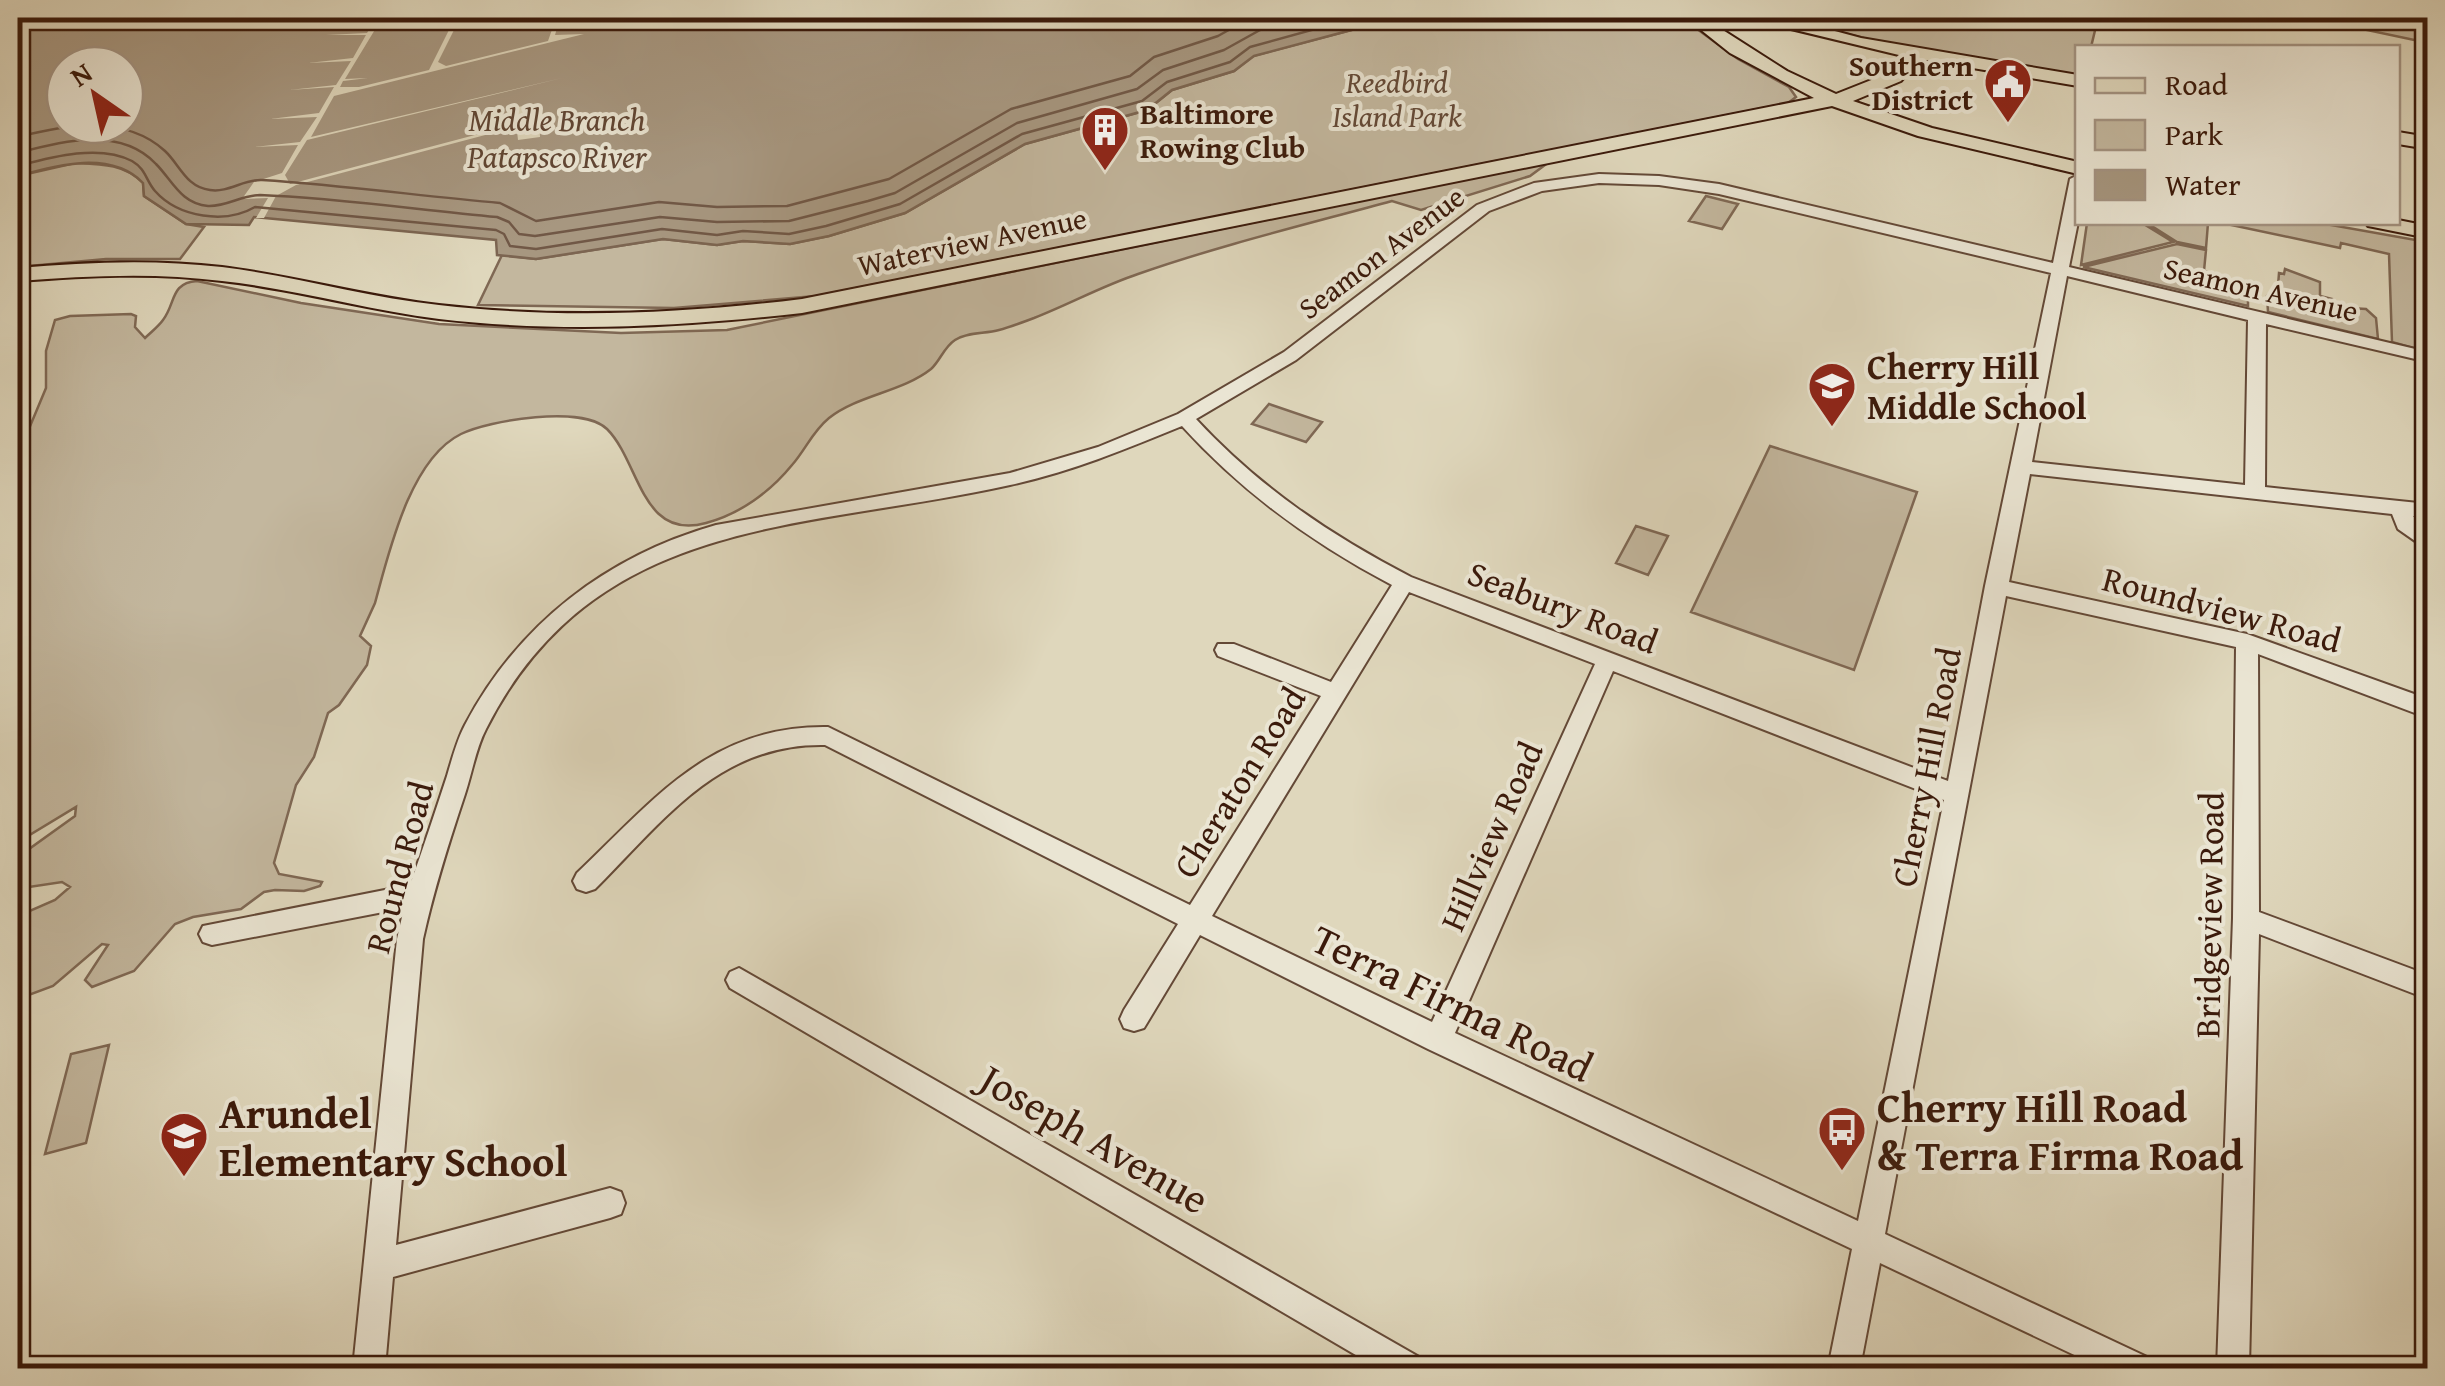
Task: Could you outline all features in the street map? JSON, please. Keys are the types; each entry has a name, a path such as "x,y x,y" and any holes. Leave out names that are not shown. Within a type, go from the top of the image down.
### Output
{"main road":[{"path":"1694,18 1745,56 1830,101 1960,143 2075,167"},
{"path":"1768,18 1914,54 2075,81"},
{"name":"Waterview Avenue","path":"18,275 102,268 194,271 393,306 498,316 636,320 739,314 819,303 1830,101 1859,94 1895,78 1914,54"},
{"path":"2400,138 2428,142"},
{"path":"2391,225 2428,232"}],"street":[{"name":"Seamon Avenue","path":"534,642 573,602 596,586 648,556 683,542 716,532 1012,478 1106,452 1185,418 1290,356 1483,208 1544,186 1630,177 1684,182 2428,356"},
{"name":"Cherry Hill Road","path":"1844,1368 2075,192"},
{"path":"2255,492 2257,316"},
{"name":"Seabury Road","path":"1185,418 1230,468 1276,507 1341,550 1404,582 1956,795"},
{"path":"2019,466 2428,511"},
{"path":"2401,508 2405,524 2428,543"},
{"name":"Cheraton Road","path":"1134,1020 1404,582"},
{"name":"Roundview Road","path":"1995,586 2247,642 2383,688 2428,709"},
{"name":"Round Road","path":"369,1368 410,939 420,894 474,729 534,642"},
{"name":"Bridgeview Road","path":"2233,1368 2246,918 2247,642"},
{"path":"1226,650 1336,693"},
{"name":"Hillview Road","path":"1438,1040 1607,661"},
{"name":"Terra Firma Road","path":"586,882 703,772 735,750 778,735 803,732 845,742 1438,1040 2136,1368"},
{"path":"212,934 420,894"},
{"path":"2246,918 2428,988"},
{"name":"Joseph Avenue","path":"740,980 1404,1367"},
{"path":"379,1264 610,1203"}],"green space":[{"name":"Reedbird Island Park","path":"1374,18 1682,18 1738,59 1789,87 1796,97 1788,103 816,296 674,308 478,305 502,255 536,259 663,239 717,245 743,241 790,244 905,213 1025,144 1147,110 1172,90 1234,71 1253,56 1355,29"},
{"path":"1786,18 2098,18 2091,45 2075,45 2072,75 1871,40"},
{"path":"2326,18 2427,18 2427,34 2420,33 2419,41 2329,22 2331,19"},
{"path":"1549,162 1530,176 1421,210 1392,201 1201,254 1125,279 1012,326 960,337 919,377 829,418 764,493 731,514 706,523 684,525 668,521 655,510 618,443 595,422 536,417 461,434 443,446 415,485 360,636 371,646 367,665 339,705 328,713 314,757 296,785 274,863 279,874 322,882 320,886 304,891 264,892 241,909 175,924 134,971 92,987 85,980 108,945 102,944 53,986 18,999 18,916 55,900 70,887 62,882 29,887 18,884 18,857 75,816 76,807 18,842 18,455 46,388 46,351 55,320 131,314 136,316 135,327 145,338 163,320 178,290 197,281 301,303 439,324 621,333 727,330"},
{"path":"75,163 128,172 143,183 144,196 186,224 204,227 180,259 106,259 18,267 18,176"},
{"path":"1706,196 1738,204 1722,229 1689,221"},
{"path":"2087,225 2145,225 2173,242 2081,265"},
{"path":"2150,225 2208,225 2206,248 2177,242"},
{"path":"2231,225 2331,225 2427,242 2427,352 2392,342 2389,254 2341,243 2340,248"},
{"path":"2177,244 2206,250 2204,271 2217,275 2217,279 2203,275 2202,280 2248,295 2248,306 2083,267"},
{"path":"2285,269 2320,282 2320,296 2332,299 2332,307 2366,309 2376,318 2378,339 2268,312 2267,296 2278,286 2279,273 2284,274"},
{"path":"1269,404 1322,422 1306,442 1252,424"},
{"path":"1770,446 1917,492 1854,670 1691,612"},
{"path":"1636,526 1668,536 1648,575 1616,563"},
{"path":"109,1045 86,1143 45,1154 71,1054"}],"water":[{"name":"Middle Branch Patapsco River","path":"18,18 1374,18 1355,29 1254,56 1234,71 1172,90 1147,110 1025,144 905,213 790,244 743,241 717,245 663,239 536,259 497,255 496,240 254,217 249,225 186,224 144,196 143,183 115,166 83,163 18,176"}],"pier":[{"path":"377,18 382,18 345,79 368,78 343,81 340,87 359,87 429,70 455,18 460,18 438,62 446,66 548,41 556,18 560,18 555,35 584,34 334,96 311,137 562,78 307,140 285,175 290,184 490,131 488,126 517,121 517,107 538,104 540,137 518,140 517,131 489,134 296,185 276,196 264,218 256,218 268,198 242,199 254,182 282,173 298,145 253,147 300,142 317,117 270,119 319,113 334,87 289,90 336,85 351,61 308,63 353,58 366,35 326,35 367,33"}],"place":[{"name":"Southern District","path":"2008,124"},
{"name":"Baltimore Rowing Club","path":"1105,172"},
{"name":"Cherry Hill Middle School","path":"1832,428"},
{"name":"Cherry Hill Road & Terra Firma Road","path":"1842,1172"},
{"name":"Arundel Elementary School","path":"184,1178"}]}
